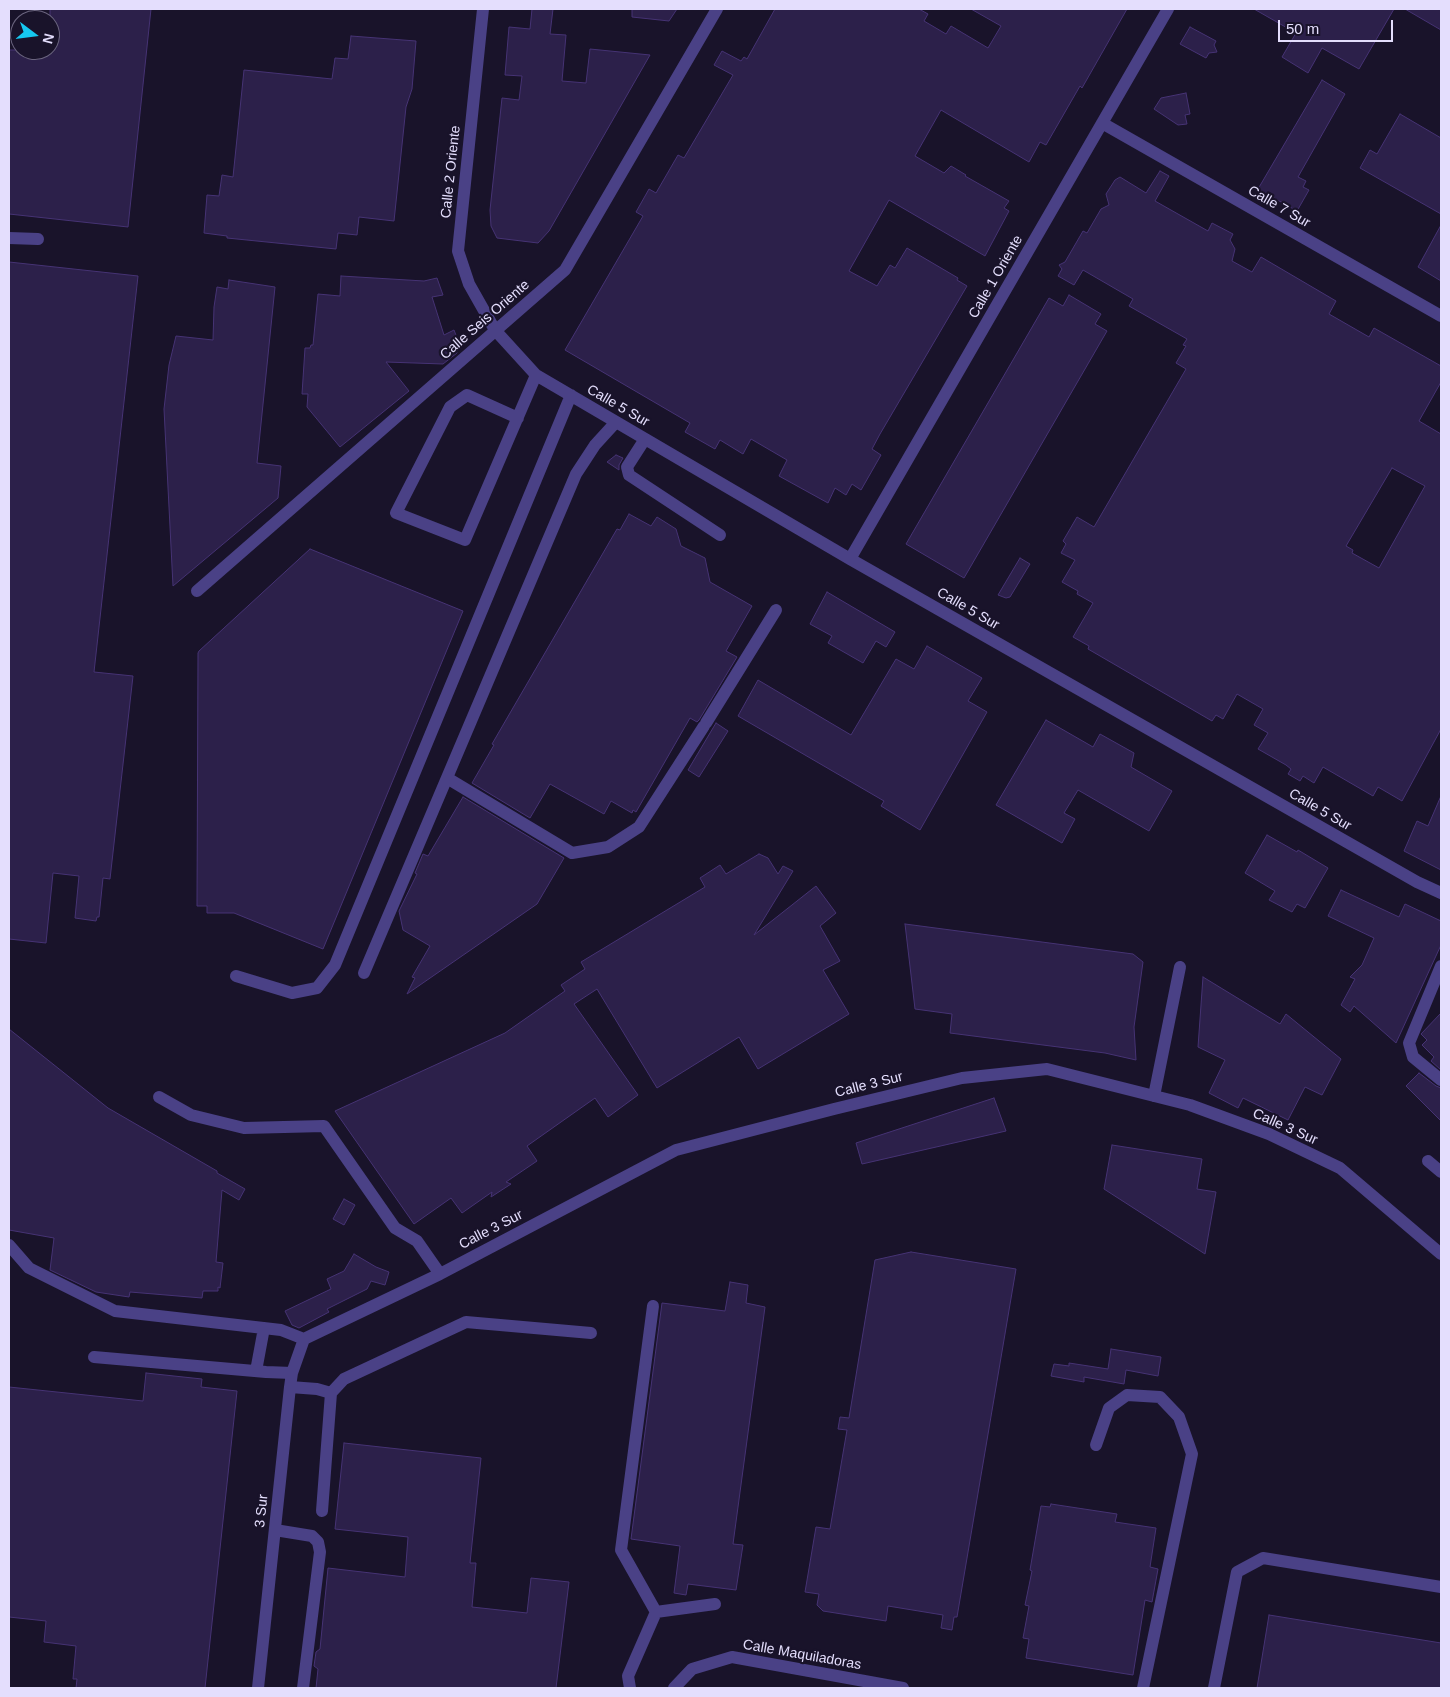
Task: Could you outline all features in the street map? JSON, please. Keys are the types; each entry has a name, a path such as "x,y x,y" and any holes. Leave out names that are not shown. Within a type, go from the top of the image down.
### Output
{"street":[{"name":"Calle 2 Oriente","path":"483,9 458,252 469,284 495,330"},
{"name":"Calle Seis Oriente","path":"197,591 565,270 717,9"},
{"name":"Calle 1 Oriente","path":"850,559 1168,9"},
{"name":"Calle 7 Sur","path":"1102,123 1441,316"},
{"path":"9,238 38,239"},
{"name":"Calle 5 Sur","path":"495,330 536,375 850,559 1417,882 1441,893"},
{"path":"518,418 468,395 450,407 396,514 465,540 518,418 536,375"},
{"path":"236,976 292,993 317,988 335,965 571,395"},
{"path":"364,973 576,474 595,445 616,422"},
{"path":"645,439 627,467 629,476 720,535"},
{"path":"447,778 572,854 608,847 639,826 705,725 776,610"},
{"path":"1441,966 1409,1043 1413,1057 1441,1080"},
{"path":"1154,1096 1180,967"},
{"name":"Calle 3 Sur","path":"304,1338 440,1274 676,1150 962,1078 1047,1069 1190,1105 1268,1134 1340,1168 1441,1254"},
{"path":"159,1097 191,1115 244,1128 324,1126 395,1228 417,1241 440,1274"},
{"path":"1428,1161 1441,1172"},
{"path":"9,1245 29,1268 115,1311 281,1330 304,1338"},
{"path":"653,1306 621,1550 656,1612"},
{"path":"322,1511 331,1393 344,1380 466,1322 591,1333"},
{"path":"256,1371 264,1328"},
{"name":"3 Sur","path":"258,1688 290,1387 292,1373 304,1338"},
{"path":"94,1358 292,1373"},
{"path":"290,1387 316,1389 331,1393"},
{"path":"1096,1445 1109,1408 1127,1395 1160,1397 1179,1417 1192,1454 1143,1688"},
{"path":"275,1530 312,1536 318,1542 320,1552 303,1688"},
{"path":"1214,1688 1237,1572 1263,1558 1441,1587"},
{"path":"656,1612 715,1604"},
{"path":"630,1688 628,1676 656,1612"},
{"name":"Calle Maquiladoras","path":"674,1688 692,1669 732,1657 903,1688"}],"building":[{"path":"151,9 128,227 9,214 9,50 10,60 60,60 60,10 50,10"},
{"path":"532,9 553,9 550,34 566,35 562,81 586,83 590,49 650,55 549,231 538,243 497,238 491,226 490,210 502,98 519,100 522,76 505,75 509,27 530,29"},
{"path":"632,9 677,9 669,21 632,17"},
{"path":"775,9 919,9 928,14 924,21 946,34 951,26 988,48 1001,26 971,9 1127,9 1082,88 1080,86 1046,145 1040,142 1029,162 941,110 915,156 944,173 951,166 1009,201 1004,208 1009,211 985,256 889,200 849,271 877,286 890,265 895,268 907,248 958,278 957,280 967,286 872,449 881,455 861,490 852,484 846,495 835,488 828,503 779,476 787,460 751,439 743,454 720,440 715,449 685,432 690,423 565,350 643,216 636,212 649,189 656,193 678,155 684,158 733,75 714,65 722,51 741,61 744,57 747,59"},
{"path":"1254,9 1394,9 1359,69 1322,48 1308,73 1282,57 1296,33"},
{"path":"1405,9 1441,9 1441,30"},
{"path":"1190,27 1216,41 1214,45 1217,52 1209,53 1206,58 1180,44"},
{"path":"351,36 416,41 412,89 406,107 394,221 359,217 357,235 338,233 336,249 227,238 227,236 204,233 207,195 219,196 222,175 233,177 244,70 332,79 335,58 348,59"},
{"path":"1322,80 1345,94 1298,177 1306,181 1303,187 1309,190 1297,211 1258,189"},
{"path":"1186,93 1190,114 1185,115 1187,124 1178,125 1154,109 1161,98"},
{"path":"1400,114 1441,138 1441,214 1360,168 1370,150 1377,154"},
{"path":"1160,171 1169,176 1155,201 1208,231 1212,223 1233,234 1230,240 1235,249 1232,261 1252,272 1261,257 1336,301 1329,314 1369,337 1374,328 1441,366 1441,382 1419,421 1441,434 1441,729 1402,801 1378,787 1373,796 1323,767 1314,783 1303,776 1300,781 1288,774 1291,769 1286,765 1258,749 1268,733 1254,725 1263,709 1237,694 1223,719 1216,715 1212,721 1088,649 1089,646 1073,637 1093,603 1077,594 1078,591 1062,582 1075,560 1061,553 1066,544 1063,541 1077,517 1094,527 1186,369 1176,363 1186,346 1183,345 1187,339 1129,306 1133,299 1083,270 1074,285 1058,276 1062,269 1059,265 1065,262 1083,231 1087,233 1101,209 1109,205 1106,194 1115,180 1120,177 1146,193","holes":["1392,468 1425,486 1379,568 1352,553 1353,550 1346,546"]},
{"path":"1441,225 1441,281 1418,267"},
{"path":"9,262 138,276 94,672 133,676 110,879 103,878 99,917 97,917 96,921 75,918 79,876 53,873 46,943 9,939"},
{"path":"341,276 424,281 437,278 443,295 432,297 444,335 454,330 457,338 455,346 457,353 443,364 386,362 409,391 340,447 307,407 308,394 302,394 305,348 310,348 313,345 318,294 340,296"},
{"path":"229,280 275,287 257,463 281,466 278,498 173,586 164,409 169,365 176,336 213,340 217,287 228,289"},
{"path":"1069,295 1101,314 1095,324 1107,331 964,578 906,544 1049,298 1063,306"},
{"path":"616,455 623,458 619,465 619,470 607,462"},
{"path":"629,514 651,526 657,517 676,529 681,546 705,558 710,582 752,606 726,651 737,657 699,720 697,722 690,718 636,812 633,810 632,813 611,801 604,814 550,784 530,818 472,783 494,745 492,744 617,529 620,530"},
{"path":"310,549 463,611 323,949 234,913 207,913 207,906 197,906 198,653"},
{"path":"1020,558 1030,564 1010,597 1006,598 998,595"},
{"path":"827,592 895,632 886,647 876,641 863,663 828,643 832,636 810,624"},
{"path":"927,646 982,678 968,701 987,712 920,830 881,806 884,801 738,716 758,680 851,735 896,659 914,669"},
{"path":"1046,720 1093,747 1100,734 1134,753 1131,767 1172,791 1149,831 1078,790 1064,813 1075,819 1062,843 996,805"},
{"path":"716,723 728,731 699,777 688,770"},
{"path":"1441,796 1441,870 1404,851 1417,821 1428,826"},
{"path":"463,797 564,858 537,904 407,994 415,978 412,977 430,946 403,930 399,911 417,874 415,873 423,854 428,856"},
{"path":"1267,835 1297,852 1298,850 1328,868 1305,908 1297,904 1292,912 1269,900 1275,891 1245,873"},
{"path":"759,854 768,858 778,874 783,866 793,871 754,935 816,886 836,913 820,926 840,961 823,970 849,1014 758,1069 739,1037 657,1088 597,989 574,1004 638,1095 608,1117 595,1098 527,1146 537,1161 506,1182 511,1184 491,1197 492,1192 462,1213 451,1198 414,1224 335,1111 505,1033 565,991 561,985 585,969 581,962 705,887 700,878 720,865 726,874"},
{"path":"1341,890 1399,917 1405,904 1441,921 1441,945 1396,1043 1354,1006 1350,1012 1341,1005 1355,979 1350,977 1362,965 1374,938 1328,916"},
{"path":"905,924 1133,954 1143,962 1134,1027 1136,1060 1105,1053 950,1033 952,1014 915,1009"},
{"path":"1203,977 1280,1024 1286,1014 1341,1059 1322,1095 1305,1087 1288,1120 1243,1098 1238,1108 1209,1093 1225,1060 1198,1047"},
{"path":"1441,1013 1441,1070 1431,1061 1434,1057 1422,1045 1427,1040 1421,1034"},
{"path":"9,1029 108,1108 245,1189 239,1200 222,1190 216,1262 223,1263 218,1291 203,1291 202,1298 130,1292 129,1297 96,1292 50,1270 54,1238 9,1230"},
{"path":"1419,1073 1441,1088 1441,1121 1406,1086"},
{"path":"994,1098 1006,1131 862,1164 856,1143"},
{"path":"1112,1145 1202,1159 1197,1189 1216,1192 1205,1254 1104,1189"},
{"path":"344,1199 355,1205 344,1225 333,1219"},
{"path":"911,1252 1016,1269 957,1617 954,1617 952,1630 941,1628 943,1615 888,1606 886,1621 823,1611 817,1605 819,1594 805,1592 816,1527 830,1529 847,1430 838,1429 840,1417 849,1418 875,1260"},
{"path":"354,1254 389,1272 385,1285 371,1281 367,1289 327,1309 329,1312 299,1328 292,1325 285,1311 331,1289 327,1279 344,1271"},
{"path":"730,1282 748,1285 746,1303 765,1307 733,1544 743,1545 736,1590 688,1584 686,1595 674,1593 680,1546 631,1539 662,1303 725,1311"},
{"path":"1111,1349 1161,1357 1158,1376 1126,1370 1124,1384 1084,1377 1084,1382 1051,1376 1054,1364 1069,1366 1069,1363 1108,1369"},
{"path":"146,1373 202,1379 201,1387 237,1391 205,1688 76,1688 77,1679 73,1679 76,1646 44,1642 46,1621 9,1617 9,1387 143,1401"},
{"path":"344,1443 481,1458 470,1563 476,1563 472,1607 527,1613 531,1578 569,1582 556,1688 316,1688 318,1669 314,1666 316,1652 320,1649 328,1568 405,1577 408,1537 335,1529"},
{"path":"1051,1504 1117,1514 1115,1522 1156,1528 1150,1567 1158,1569 1152,1602 1145,1600 1133,1675 1026,1658 1029,1639 1023,1638 1029,1606 1025,1605 1032,1571 1030,1570 1041,1506 1050,1507"},
{"path":"1269,1615 1441,1643 1441,1688 1257,1688"}]}
